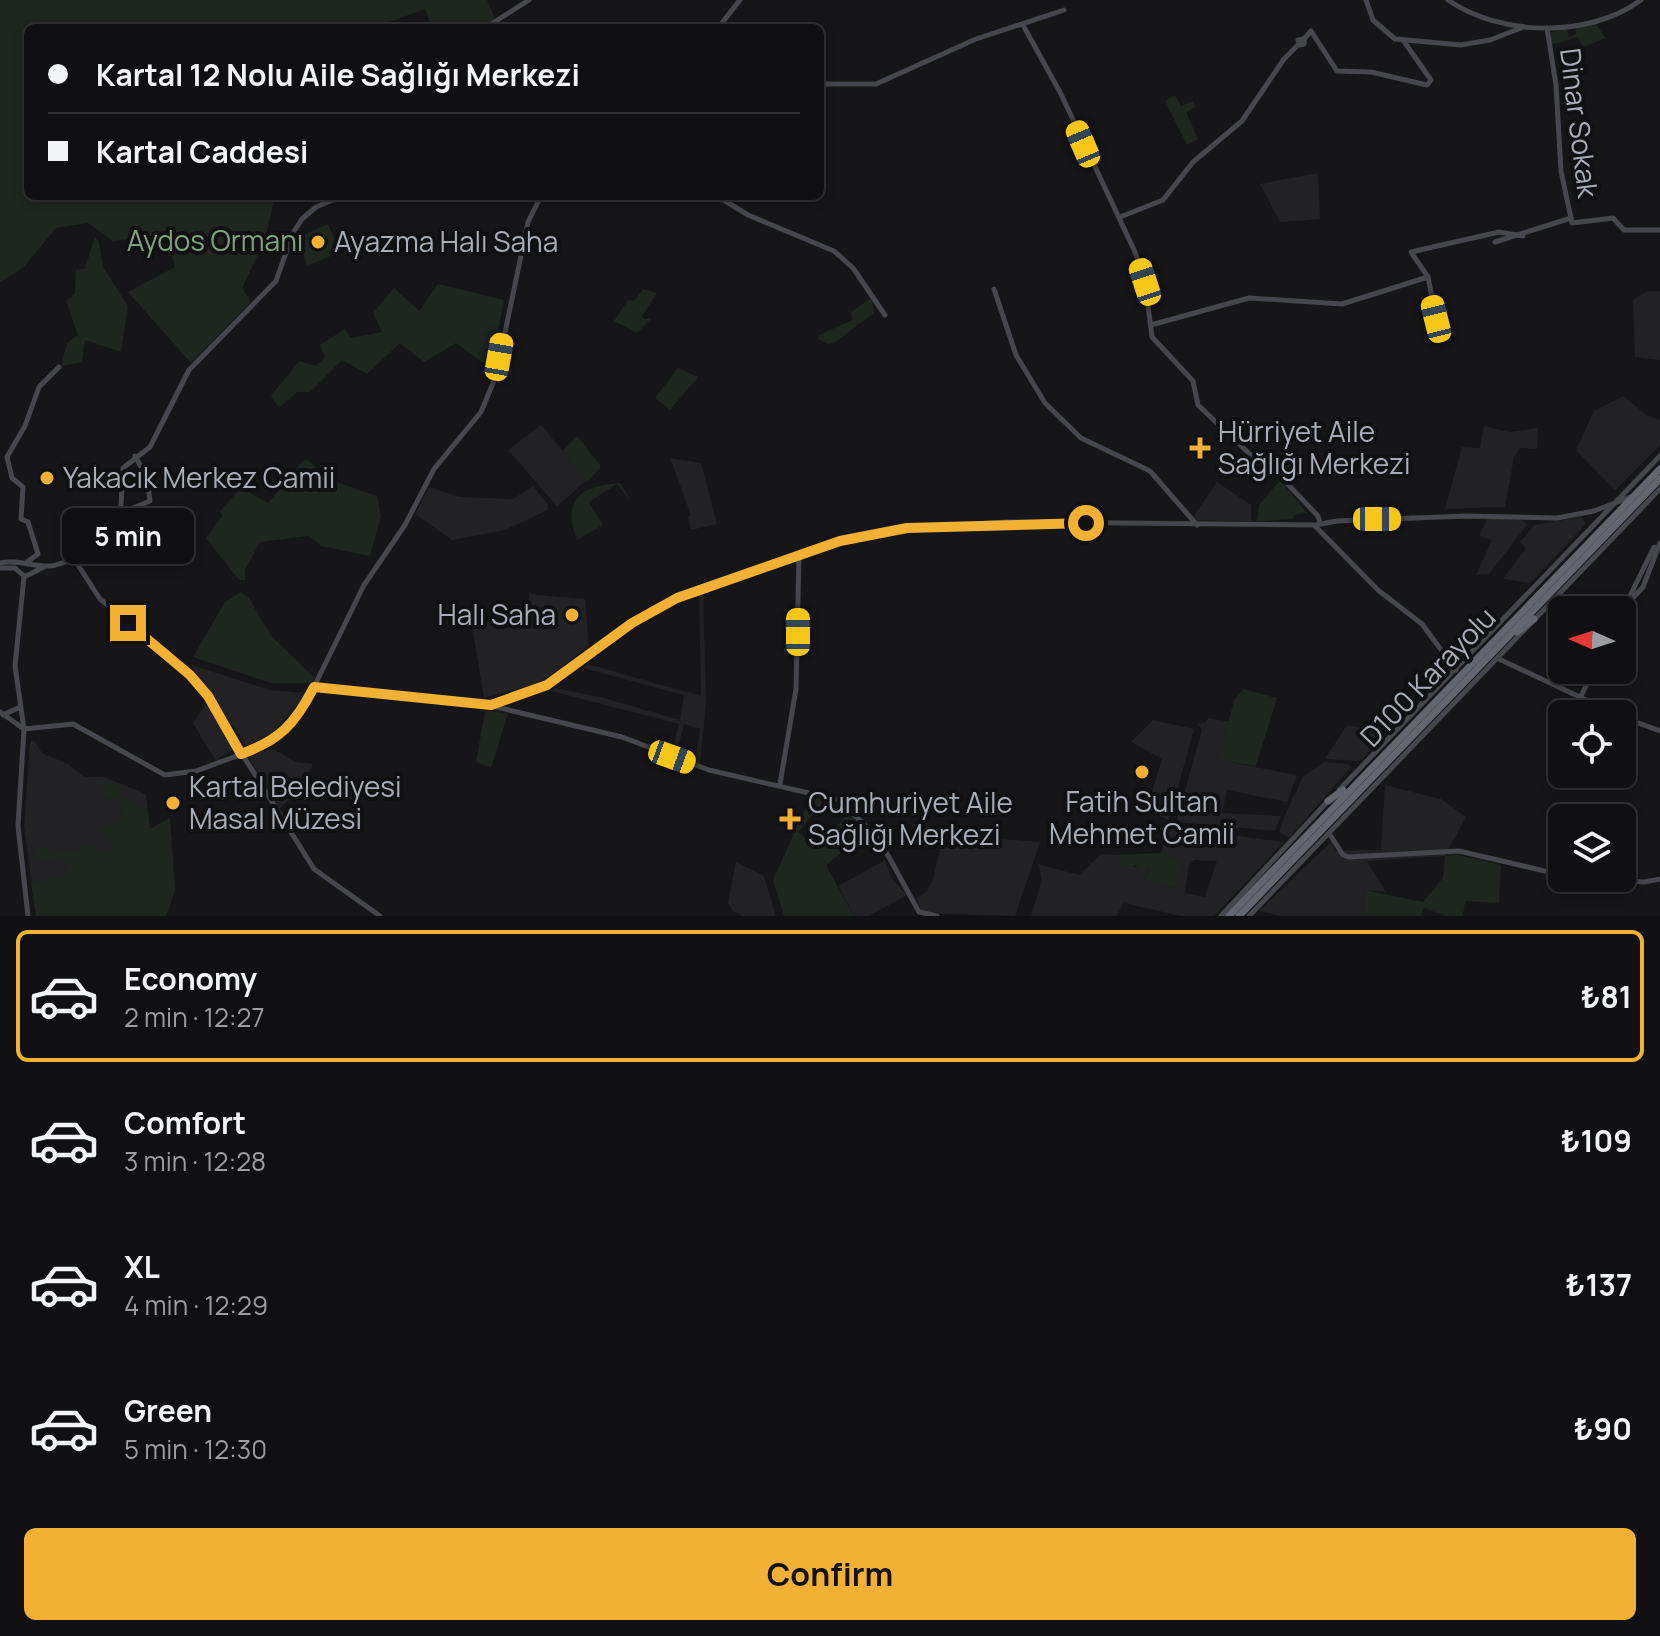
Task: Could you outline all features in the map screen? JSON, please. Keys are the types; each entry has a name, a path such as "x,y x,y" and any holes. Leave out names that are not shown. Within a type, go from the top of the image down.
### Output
{"highway":[{"name":"D100 Karayolu","path":"1229,916 1660,469"},
{"name":"D100 Karayolu","path":"1239,916 1660,479"},
{"path":"1502,643 1534,619"},
{"path":"1328,801 1358,779"}],"street":[{"path":"491,24 529,0"},
{"path":"721,24 740,0"},
{"path":"1366,0 1373,20 1395,39 1461,45 1490,40 1522,28"},
{"path":"1448,0 1480,19 1522,28 1547,28 1614,15 1641,0"},
{"path":"824,84 876,84 976,39 1064,10"},
{"path":"1023,25 1120,217 1145,282 1152,337 1193,381 1198,405 1256,460 1279,475 1309,507 1321,532 1378,590 1428,630 1456,670"},
{"name":"Dinar Sokak","path":"1547,28 1556,85 1561,171 1571,221"},
{"path":"1120,217 1163,200 1193,162 1242,121 1284,59 1311,31 1337,71 1371,72 1427,85 1431,80 1403,40"},
{"path":"116,515 121,505 123,468 154,441 189,370 276,281 293,233 302,219 316,207 333,200"},
{"path":"2,713 24,729 73,724 165,775 196,771 272,743 297,717 364,585 405,525 439,461 481,412 496,376 528,222 539,200"},
{"path":"724,200 748,215 834,251 853,268 885,315"},
{"path":"1495,242 1571,221 1613,218 1624,230 1660,230"},
{"path":"1440,339 1428,277 1411,252 1494,233 1523,236"},
{"path":"1151,325 1249,298 1342,304 1428,277"},
{"path":"994,289 1016,355 1045,403 1081,438 1150,471 1198,526"},
{"path":"0,566 16,568 38,556 29,525 21,519 23,487 12,478 7,466 9,452 25,426 39,387 59,367"},
{"path":"0,451 9,452"},
{"path":"68,518 116,515 150,501 147,478 135,456"},
{"path":"1221,916 1660,456"},
{"path":"491,705 547,685 632,623 677,598 840,541 907,528 1006,522 1198,526 1466,516 1557,518 1585,513 1660,489"},
{"path":"1249,916 1660,489"},
{"path":"1636,597 1648,556 1660,542"},
{"path":"780,784 796,689 799,556"},
{"path":"15,560 16,568 24,577"},
{"path":"0,566 15,560 49,566"},
{"path":"28,916 18,826 24,729 14,652 24,577 30,571 70,560 86,574 107,605 190,675 208,696 314,869 380,916"},
{"path":"1636,596 1639,592"},
{"path":"1499,659 1578,699 1585,684"},
{"path":"314,687 491,705 622,737 709,770 839,800 851,808 879,839 918,912 937,916"},
{"path":"2,713 20,707"},
{"path":"1636,722 1660,731"},
{"path":"1329,833 1343,855 1349,857 1459,851 1548,872"},
{"path":"1636,881 1660,879"}],"shaded area":[{"path":"1318,173 1320,219 1280,222 1260,184"},
{"path":"1647,291 1660,291 1660,360 1635,357 1633,300"},
{"path":"1623,396 1648,416 1660,420 1660,445 1615,490 1576,450 1594,411"},
{"path":"541,425 587,480 557,506 508,450"},
{"path":"1484,426 1509,432 1538,428 1537,449 1520,448 1514,457 1505,507 1445,509 1462,447 1480,448"},
{"path":"670,458 701,463 717,524 691,530 688,517 691,515"},
{"path":"1217,482 1251,505 1251,521 1191,520"},
{"path":"533,486 548,505 548,510 505,530 452,540 415,514 429,487 459,497 513,499"},
{"path":"1582,517 1586,524 1530,583 1503,579 1526,548 1520,542 1534,525"},
{"path":"1521,518 1527,525 1489,574 1476,575 1492,540 1479,536 1487,519"},
{"path":"703,593 706,703 700,765 695,762 700,729 684,724 677,752 672,751 679,724 551,691 555,688 604,698 680,720 684,695 583,668 588,664 701,696 699,594"},
{"path":"529,594 585,599 589,646 550,676 532,685 484,698 472,626 527,612"},
{"path":"191,665 270,690 307,693 274,732 246,746"},
{"path":"206,704 235,749 215,760 193,723"},
{"path":"1208,718 1231,722 1220,760 1297,775 1287,802 1227,790 1222,813 1281,816 1275,831 1176,822 1202,730 1198,724 1206,722"},
{"path":"1153,720 1194,729 1169,820 1146,811 1162,759 1131,742"},
{"path":"1347,725 1387,733 1361,761 1325,759"},
{"path":"34,740 42,753 68,764 84,777 104,777 146,794 150,829 170,818 175,891 166,916 36,916 24,826 30,742"},
{"path":"273,749 296,762 313,764 299,791 279,809 247,754"},
{"path":"1324,762 1348,764 1351,767 1289,838 1279,832 1285,815 1303,777"},
{"path":"1385,785 1441,799 1466,817 1445,856 1367,861 1386,892 1365,890 1363,916 1282,916 1259,911 1332,841 1336,851 1381,850"},
{"path":"1171,827 1284,842 1214,916 1181,916 1124,903 1116,916 1031,916 1042,880 1038,864 1079,875 1101,854 1116,855 1121,866 1146,867 1149,870 1143,879 1176,888 1182,860 1161,853","holes":["1194,860 1217,861 1205,897 1185,893 1189,865"]},
{"path":"948,835 1040,842 1015,916 922,913 917,898 927,891 933,879 942,840"},
{"path":"885,860 892,878 907,895 869,916 854,916 839,886"},
{"path":"736,862 764,876 776,916 743,916 733,911 728,903"}],"green space":[{"name":"Aydos Ormanı","path":"0,0 487,0 496,20 487,24 431,24 425,9 384,24 24,24 24,200 274,200 265,240 242,288 251,302 191,363 128,292 175,267 166,234 113,241 88,223 56,228 23,268 0,282"},
{"path":"1595,23 1606,38 1583,47 1578,37 1551,45 1551,32 1567,29 1569,37 1576,34 1575,28"},
{"path":"1175,95 1181,106 1193,101 1196,107 1186,112 1198,139 1187,145 1165,101"},
{"name":"Ayazma Halı Saha","path":"328,224 340,252 307,266 299,237"},
{"path":"95,237 99,242 103,267 128,306 121,352 85,340 82,362 61,366 67,343 78,335 66,301 75,293 76,270 85,268"},
{"path":"438,284 504,300 491,369 456,343 424,362 400,343 367,374 342,360 310,392 297,392 279,408 271,396 299,361 316,366 325,357 320,345 345,329 350,338 382,332 373,313 394,288 419,311"},
{"path":"643,289 657,293 642,316 644,319 652,318 637,333 614,321 628,300 634,301"},
{"path":"871,298 874,313 835,342 828,344 818,339 819,335 852,320 851,312"},
{"path":"678,368 698,377 670,410 655,398"},
{"path":"577,436 601,466 588,482 563,451"},
{"path":"304,460 330,480 377,496 381,516 370,556 321,546 309,536 260,542 245,570 245,580 239,580 206,538 222,516 220,511 241,488 268,503"},
{"path":"1280,480 1307,513 1294,515 1293,519 1257,521 1259,505"},
{"path":"620,483 632,503 617,484 589,502 603,525 577,540 571,514 578,497 595,487"},
{"path":"241,592 249,598 271,636 315,678 312,683 271,683 193,657 225,602"},
{"path":"1243,689 1277,698 1256,766 1219,760 1234,700"},
{"path":"485,711 508,713 491,768 476,762"},
{"path":"103,780 126,788 117,792 148,812 150,829 170,818 175,891 166,916 36,916 31,883 64,876 70,865 57,857 51,861 30,858 39,845 72,852 89,843 106,854 113,843 101,835 100,828 122,820 122,803 113,798 103,799"},
{"path":"811,796 842,806 837,812 823,803 798,832 818,849 850,811 870,834 867,838 862,836 826,865 854,916 784,916 773,880"},
{"path":"1161,853 1183,860 1176,888 1143,879 1149,871 1146,867 1142,871 1135,865 1130,870 1121,866 1116,855"},
{"path":"1458,855 1501,865 1499,903 1465,901 1463,916 1445,916 1424,908 1421,916 1363,916 1365,890 1423,902 1443,878 1445,856"}],"place":[{"name":"Ayazma Halı Saha","path":"318,242"},
{"name":"Hürriyet Aile Sağlığı Merkezi","path":"1200,448"},
{"name":"Yakacık Merkez Camii","path":"47,478"},
{"name":"Halı Saha","path":"572,615"},
{"name":"Fatih Sultan Mehmet Camii","path":"1142,772"},
{"name":"Kartal Belediyesi Masal Müzesi","path":"173,803"},
{"name":"Cumhuriyet Aile Sağlığı Merkezi","path":"790,819"}],"route":[{"path":"128,623 169,654 190,675 208,696 241,754 272,743 297,717 314,687 481,706 519,697 547,685 632,623 677,598 840,541 907,528 1006,522 1086,523"}]}
